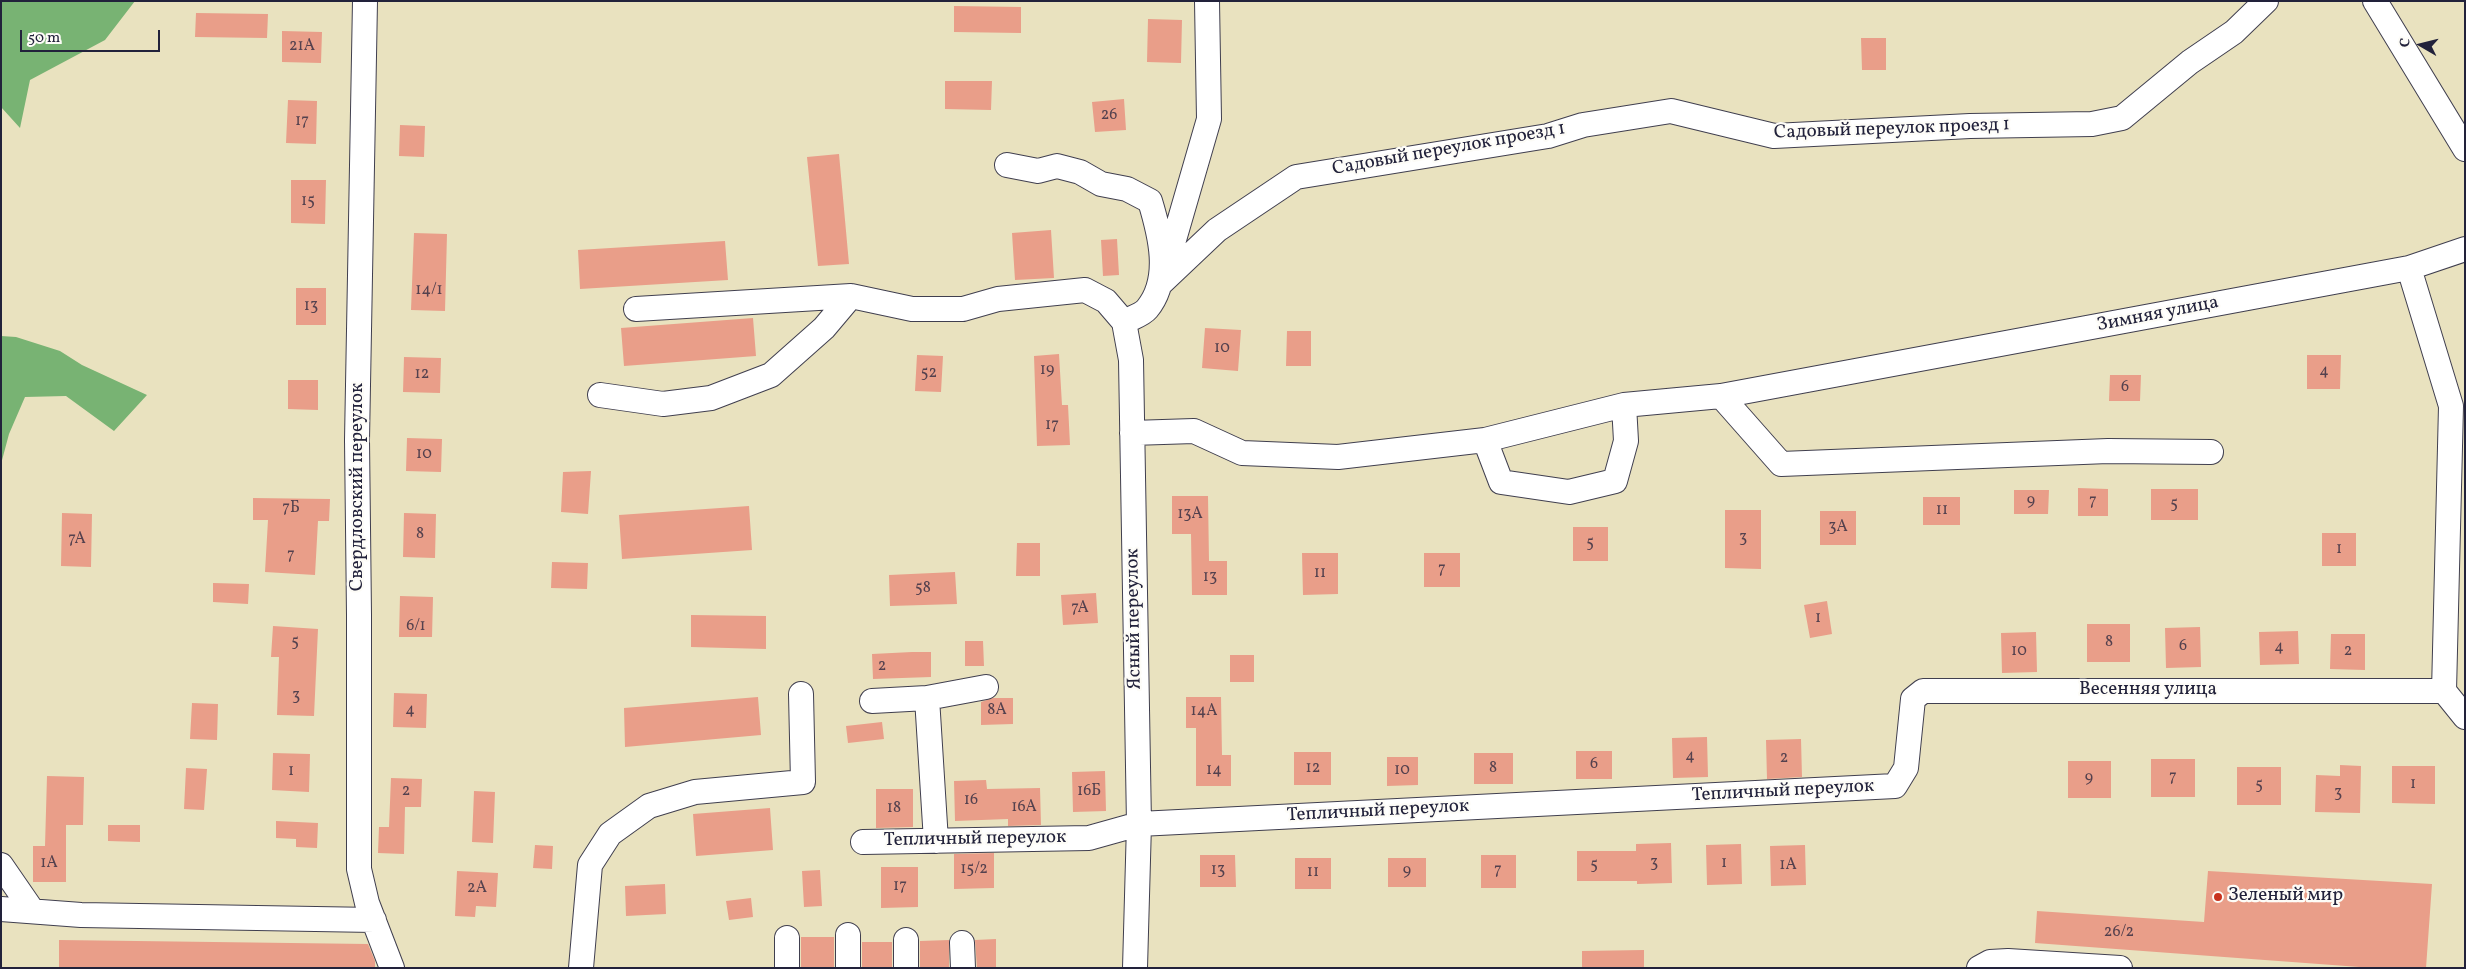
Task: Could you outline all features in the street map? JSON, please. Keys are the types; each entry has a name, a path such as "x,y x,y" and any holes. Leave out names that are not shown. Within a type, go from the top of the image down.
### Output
{"street":[{"name":"Свердловский переулок","path":"365,1 356,440 359,615 358,869 392,968"},
{"path":"636,310 851,296 912,309 963,309 998,299 1085,290 1106,301 1124,322 1146,310 1161,283 1209,119 1207,1"},
{"name":"Садовый переулок проезд 1","path":"1161,283 1217,230 1296,177 1548,136 1583,125 1615,119 1671,111 1774,136 1970,126 2092,124 2122,118 2190,62 2234,32 2266,1"},
{"path":"2374,1 2465,149"},
{"path":"1007,165 1038,171 1057,166 1080,172 1101,184 1127,189 1150,201 1159,232 1161,283"},
{"name":"Зимняя улица","path":"1132,433 1194,431 1242,453 1338,457 1485,440 1624,405 1721,396 2409,268 2465,249"},
{"path":"2409,268 2451,406 2444,690 2465,717"},
{"path":"600,395 663,404 711,398 771,375 824,328 851,296"},
{"name":"Ясный переулок","path":"1124,322 1131,360 1139,824 1136,968"},
{"path":"1721,396 1781,464 2108,451 2211,452"},
{"path":"1485,440 1501,482 1569,492 1615,481 1626,441 1624,405"},
{"path":"872,701 927,698 986,687"},
{"name":"Весенняя улица","path":"1895,786 1906,768 1913,699 1923,691 2444,690"},
{"path":"581,968 590,865 610,834 649,806 695,792 803,782 801,694"},
{"path":"927,698 936,841"},
{"name":"Тепличный переулок","path":"863,842 1089,838 1139,824 1895,786"},
{"path":"1,865 32,910"},
{"path":"1,909 81,915 374,920"},
{"path":"848,935 848,968"},
{"path":"787,938 787,968"},
{"path":"906,940 906,968"},
{"path":"962,944 963,968"},
{"path":"1979,968 1990,962 2008,961 2120,968"}],"green space":[{"path":"1,1 135,1 105,40 30,80 20,128 1,107"},
{"path":"1,336 16,337 60,351 82,365 147,395 114,431 66,396 25,397 9,434 1,464"}],"building":[{"path":"954,6 1021,7 1021,33 954,32"},
{"path":"196,13 268,14 267,38 195,37"},
{"path":"1148,19 1182,20 1181,63 1147,62"},
{"path":"282,31 322,32 321,63 282,62"},
{"path":"1861,38 1886,38 1886,70 1862,70"},
{"path":"945,81 992,81 991,110 945,109"},
{"path":"1124,99 1126,130 1095,132 1092,102"},
{"path":"288,100 317,101 316,144 286,143"},
{"path":"400,125 425,126 424,157 399,156"},
{"path":"839,154 849,264 818,266 807,157"},
{"path":"291,180 326,180 325,224 291,223"},
{"path":"1051,230 1054,278 1015,280 1012,233"},
{"path":"414,233 447,234 445,311 411,310"},
{"path":"1117,239 1119,275 1103,276 1101,240"},
{"path":"725,241 728,280 580,289 578,250"},
{"path":"296,288 326,288 326,325 296,325"},
{"path":"753,318 756,356 624,366 621,328"},
{"path":"1205,328 1241,330 1238,371 1202,368"},
{"path":"1287,331 1311,331 1311,366 1286,366"},
{"path":"1059,354 1062,405 1068,405 1070,445 1037,446 1034,356"},
{"path":"917,355 943,356 941,392 915,391"},
{"path":"2307,355 2341,355 2340,389 2307,389"},
{"path":"404,357 441,358 440,393 403,392"},
{"path":"2110,375 2141,375 2140,401 2109,401"},
{"path":"288,380 318,380 318,410 288,409"},
{"path":"407,438 442,439 441,472 406,471"},
{"path":"591,471 588,514 561,512 563,472"},
{"path":"2078,488 2108,489 2108,516 2078,516"},
{"path":"2151,489 2198,489 2198,520 2151,520"},
{"path":"2014,490 2049,490 2048,514 2014,514"},
{"path":"1172,496 1208,496 1209,561 1227,561 1227,595 1192,595 1191,534 1172,534"},
{"path":"1923,497 1960,497 1960,525 1923,525"},
{"path":"253,498 330,499 329,521 318,521 315,575 265,572 268,520 253,520"},
{"path":"749,506 752,550 622,559 619,515"},
{"path":"1725,510 1761,510 1761,569 1725,568"},
{"path":"1820,511 1856,511 1856,545 1820,545"},
{"path":"62,513 92,514 91,567 61,566"},
{"path":"404,513 436,514 435,558 403,557"},
{"path":"1573,527 1608,527 1608,561 1573,561"},
{"path":"2322,533 2356,533 2356,566 2322,566"},
{"path":"1017,543 1040,543 1040,576 1016,576"},
{"path":"1302,553 1338,553 1338,594 1303,595"},
{"path":"1424,553 1460,553 1460,587 1424,587"},
{"path":"552,562 588,563 587,589 551,588"},
{"path":"955,572 957,604 890,606 889,575"},
{"path":"213,583 249,584 248,604 213,602"},
{"path":"1096,593 1098,623 1063,625 1061,595"},
{"path":"400,596 433,597 432,637 399,637"},
{"path":"1827,601 1832,634 1810,638 1804,605"},
{"path":"691,615 766,616 766,649 691,647"},
{"path":"2087,624 2130,624 2130,662 2087,662"},
{"path":"273,626 318,629 314,716 277,715 279,657 271,657"},
{"path":"2200,627 2201,667 2166,668 2165,628"},
{"path":"2298,631 2299,664 2260,665 2259,632"},
{"path":"2036,632 2037,672 2002,673 2001,633"},
{"path":"2331,634 2365,634 2365,670 2330,669"},
{"path":"965,641 983,641 984,666 965,666"},
{"path":"931,652 931,677 873,679 872,654"},
{"path":"1230,655 1254,655 1254,682 1230,682"},
{"path":"394,693 427,694 426,728 393,727"},
{"path":"758,697 761,735 625,747 624,708"},
{"path":"1186,697 1221,697 1222,755 1231,755 1231,786 1196,786 1196,728 1186,728"},
{"path":"993,698 1013,698 1013,724 981,725 981,702"},
{"path":"192,703 218,704 217,740 190,739"},
{"path":"882,722 884,739 848,743 846,726"},
{"path":"1707,737 1708,777 1673,778 1672,738"},
{"path":"1801,739 1802,777 1767,779 1766,740"},
{"path":"1576,751 1612,751 1612,779 1576,779"},
{"path":"1294,752 1331,752 1331,785 1294,785"},
{"path":"273,753 310,754 309,792 272,790"},
{"path":"1474,753 1513,753 1513,784 1474,784"},
{"path":"1387,757 1418,757 1418,785 1387,786"},
{"path":"2151,759 2195,759 2195,797 2151,797"},
{"path":"2068,761 2111,761 2111,798 2068,798"},
{"path":"2340,765 2361,766 2360,813 2315,812 2316,775 2340,776"},
{"path":"2392,766 2435,766 2435,804 2392,803"},
{"path":"2237,767 2281,767 2281,805 2237,805"},
{"path":"186,768 207,769 204,810 184,809"},
{"path":"1105,771 1106,811 1073,812 1072,772"},
{"path":"47,776 84,777 83,825 66,825 66,882 33,882 33,846 45,846"},
{"path":"391,778 422,779 421,807 405,807 404,854 378,853 379,827 389,827"},
{"path":"986,780 987,789 1040,788 1041,825 1008,826 1008,819 955,821 954,781"},
{"path":"876,789 913,789 913,827 876,828"},
{"path":"474,791 495,792 493,843 472,842"},
{"path":"770,808 773,850 696,856 693,814"},
{"path":"276,821 318,823 317,848 296,847 296,839 276,838"},
{"path":"108,825 140,825 140,842 108,841"},
{"path":"1671,843 1672,883 1637,884 1637,881 1577,881 1577,851 1636,851 1636,844"},
{"path":"1741,844 1742,884 1707,885 1706,845"},
{"path":"535,845 553,846 552,869 533,868"},
{"path":"1805,845 1806,885 1771,886 1770,846"},
{"path":"994,853 994,888 954,889 954,854"},
{"path":"1200,855 1235,855 1236,887 1200,887"},
{"path":"1481,855 1516,855 1516,888 1481,888"},
{"path":"1295,858 1331,858 1331,889 1295,889"},
{"path":"1388,858 1426,858 1426,887 1388,887"},
{"path":"881,867 918,867 918,907 881,908"},
{"path":"820,870 822,906 804,907 802,871"},
{"path":"457,871 498,873 496,907 476,906 475,917 455,916"},
{"path":"2208,871 2432,884 2426,968 2373,968 2035,943 2037,911 2204,922"},
{"path":"665,884 666,914 626,916 625,886"},
{"path":"751,898 753,917 729,920 726,901"},
{"path":"801,937 834,937 834,968 801,968"},
{"path":"996,939 996,968 977,968 975,940"},
{"path":"59,940 368,944 375,961 375,968 59,968"},
{"path":"949,940 949,968 920,968 920,941"},
{"path":"862,942 892,942 892,968 862,968"},
{"path":"1644,950 1644,968 1582,968 1582,951"}],"place":[{"name":"Зеленый мир","path":"2218,897"}]}
